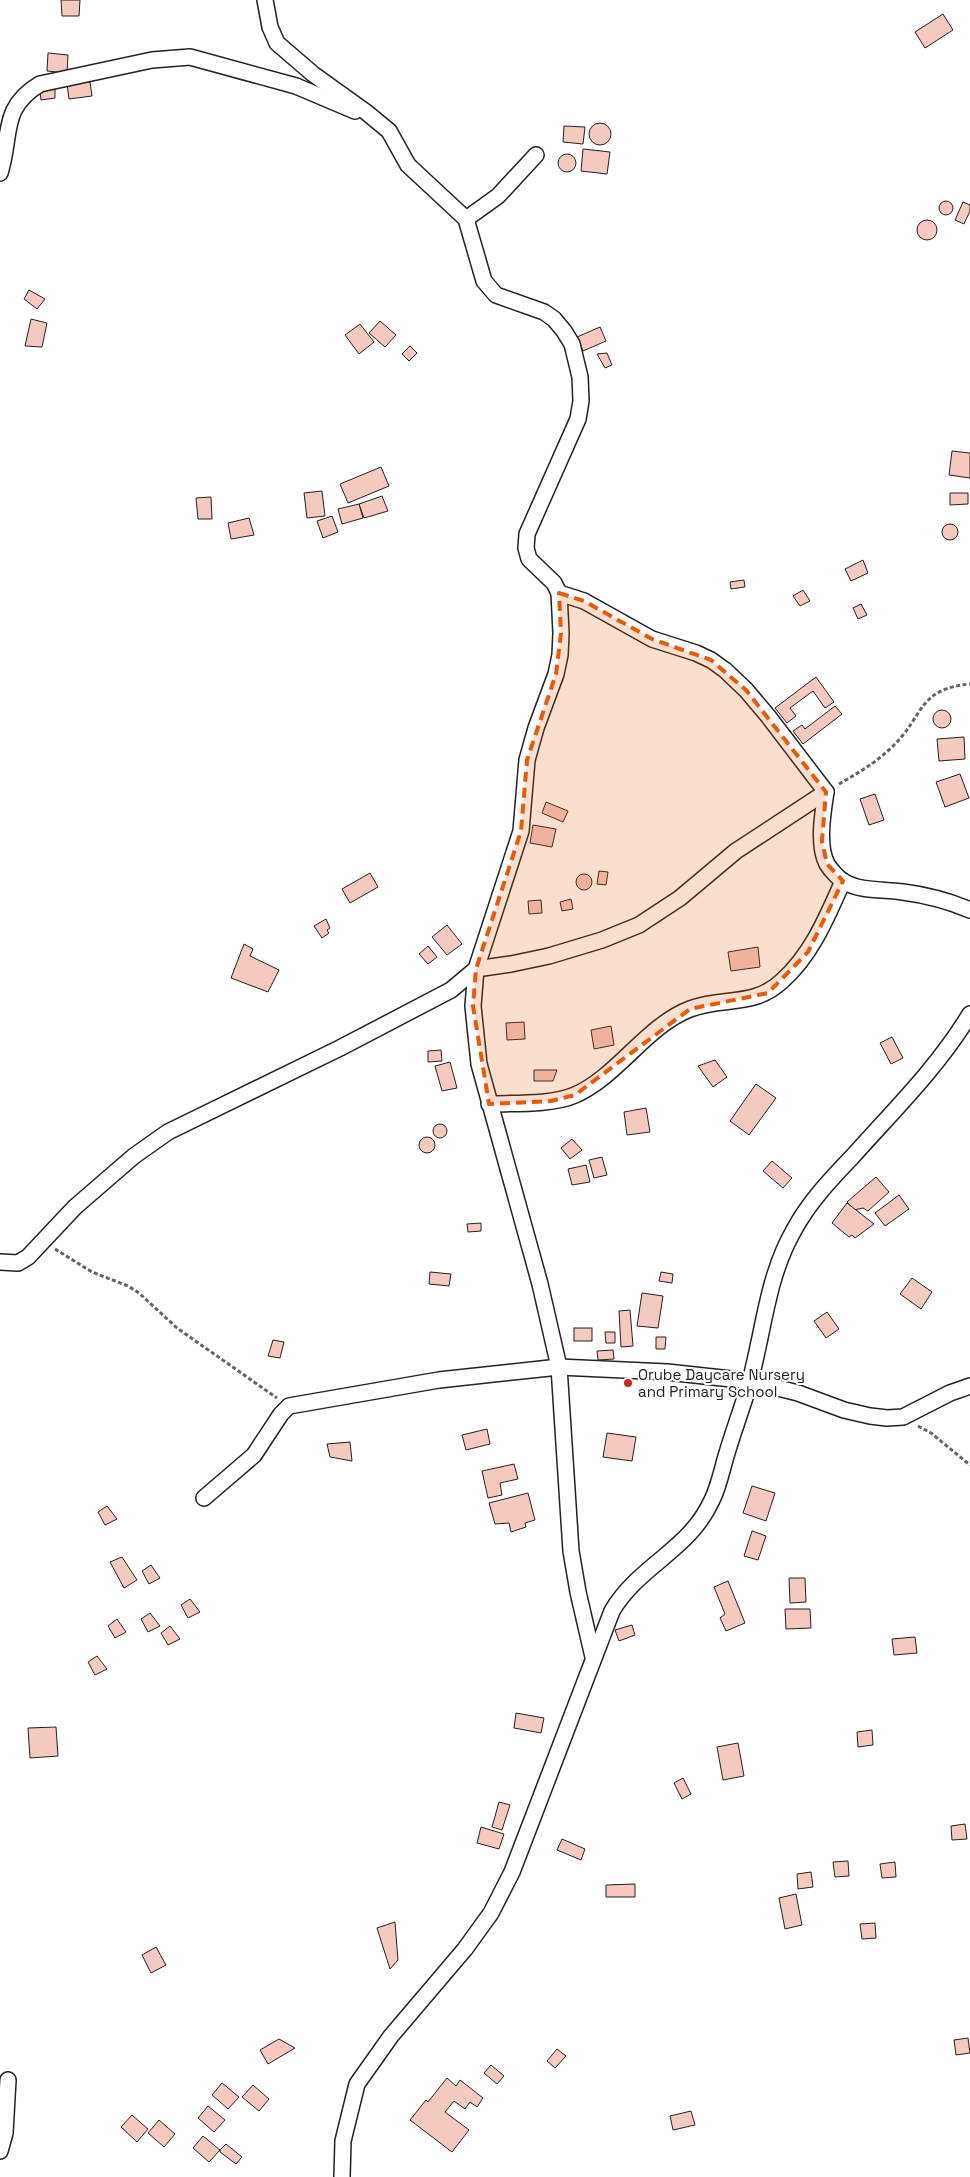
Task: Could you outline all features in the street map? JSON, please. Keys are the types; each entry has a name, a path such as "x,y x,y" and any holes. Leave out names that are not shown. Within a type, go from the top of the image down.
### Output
{"street":[{"path":"265,0 270,27 277,43 313,74 377,120 389,131 408,165 466,219 484,282 496,295 515,303 532,307 554,319 572,344 577,358 581,400 578,418 530,522 526,548 529,559 554,583 559,593 561,633 556,674 536,728 527,760 521,831 476,969 473,1006 479,1064 540,1284 559,1367 571,1551 593,1657"},
{"path":"0,174 5,129 10,114 27,91 40,84 170,57 190,57 208,61 296,86 377,120"},
{"path":"466,219 498,196 536,155"},
{"path":"559,593 584,601 652,640 696,653 711,660 725,670 746,690 826,792 822,819 822,841 827,864 843,881 861,888 904,892 953,902 970,910"},
{"path":"0,1262 18,1263 28,1257 42,1240 87,1196 134,1156 168,1132 340,1048 451,990 476,969 549,956 602,940 639,925 680,898 736,850 826,792"},
{"path":"489,1104 550,1101 575,1096 594,1084 669,1021 690,1009 713,1003 745,1000 768,993 784,980 808,952 822,928 843,881"},
{"path":"451,990 473,1006"},
{"path":"342,2177 343,2141 357,2084 391,2036 464,1949 491,1913 512,1872 612,1611 621,1595 635,1580 686,1540 703,1518 713,1498 750,1381 772,1282 781,1256 794,1229 816,1196 952,1044 970,1014"},
{"path":"204,1498 254,1455 276,1421 289,1406 439,1380 559,1367 667,1372 750,1381 798,1393 844,1410 870,1416 902,1417 950,1393 970,1386"},
{"path":"0,2151 5,2133 8,2080"}],"path":[{"path":"826,792 866,768 888,750 906,731 928,699 937,691 953,685 970,684"},
{"path":"42,1240 92,1272 139,1292 177,1328 289,1406"},
{"path":"902,1417 931,1433 970,1465"}],"highlighted area":[{"path":"559,593 584,601 652,639 711,660 746,690 826,792 822,841 827,864 843,881 808,952 768,993 690,1009 575,1095 551,1101 489,1104 473,1006 476,969 521,831 527,760 556,674 561,633"}],"building":[{"path":"61,0 80,0 79,16 62,16"},
{"path":"943,14 953,30 925,48 915,32"},
{"path":"48,53 68,55 67,73 47,71"},
{"path":"90,82 92,96 69,99 67,84"},
{"path":"55,88 55,98 41,100 40,91"},
{"path":"600,123 608,126 611,134 608,142 600,145 592,142 589,134 592,126"},
{"path":"564,126 585,127 583,144 563,142"},
{"path":"583,149 610,152 607,174 581,171"},
{"path":"567,154 573,157 576,163 573,169 567,172 561,169 558,163 561,157"},
{"path":"943,201 949,201 953,208 949,215 943,215 939,211 939,205"},
{"path":"963,202 970,205 970,211 964,224 955,220"},
{"path":"927,220 934,223 937,230 934,237 927,240 920,237 917,230 920,223"},
{"path":"29,290 45,299 37,309 24,299"},
{"path":"31,319 47,323 42,347 25,346"},
{"path":"380,321 396,335 385,347 369,333"},
{"path":"360,324 374,342 359,354 345,335"},
{"path":"600,327 606,341 583,351 577,337"},
{"path":"410,346 417,353 409,361 402,354"},
{"path":"607,353 612,365 605,368 597,354"},
{"path":"952,451 970,453 970,478 949,475"},
{"path":"381,467 389,486 348,503 340,484"},
{"path":"322,491 325,516 307,518 304,493"},
{"path":"950,493 968,493 968,504 950,505"},
{"path":"382,496 388,511 364,518 359,504"},
{"path":"211,497 212,519 198,519 196,498"},
{"path":"359,504 363,518 342,524 338,509"},
{"path":"332,516 338,532 323,538 317,521"},
{"path":"249,518 254,535 231,539 228,523"},
{"path":"947,524 953,524 958,529 956,538 947,540 942,535 942,529"},
{"path":"863,560 868,573 851,581 845,569"},
{"path":"744,580 745,587 731,589 730,582"},
{"path":"803,590 810,601 800,606 793,596"},
{"path":"861,604 867,615 858,619 853,608"},
{"path":"816,677 834,702 825,708 813,691 790,708 796,716 787,723 775,708"},
{"path":"835,706 842,714 803,744 793,731 802,725 805,729"},
{"path":"938,710 946,710 951,715 949,726 938,728 933,723 933,715"},
{"path":"964,737 965,759 939,761 937,739"},
{"path":"960,774 969,798 945,807 936,782"},
{"path":"875,794 884,820 869,825 860,799"},
{"path":"546,802 568,811 563,822 542,813"},
{"path":"533,825 556,829 552,847 530,843"},
{"path":"599,871 608,872 606,885 597,884"},
{"path":"370,873 378,887 350,903 342,889"},
{"path":"584,874 592,882 584,890 576,882"},
{"path":"571,899 573,909 562,911 560,902"},
{"path":"541,900 542,913 529,914 528,901"},
{"path":"326,919 330,928 327,930 329,933 322,938 314,926"},
{"path":"447,925 462,944 447,955 432,937"},
{"path":"244,944 253,949 250,956 279,970 268,992 231,978"},
{"path":"428,946 437,957 428,964 419,954"},
{"path":"758,947 760,967 731,971 728,952"},
{"path":"524,1022 525,1039 507,1040 506,1023"},
{"path":"611,1026 614,1045 594,1049 591,1030"},
{"path":"892,1037 903,1058 891,1064 880,1043"},
{"path":"441,1050 442,1061 428,1062 428,1051"},
{"path":"715,1060 727,1077 713,1087 698,1066"},
{"path":"450,1062 457,1088 442,1091 435,1066"},
{"path":"534,1070 557,1070 553,1081 534,1081"},
{"path":"756,1084 776,1098 749,1135 730,1121"},
{"path":"646,1108 650,1132 627,1135 624,1112"},
{"path":"437,1124 443,1124 447,1131 443,1138 437,1138 433,1134 433,1128"},
{"path":"427,1137 435,1145 427,1153 419,1145"},
{"path":"572,1139 582,1150 570,1159 561,1148"},
{"path":"602,1157 607,1175 594,1178 589,1160"},
{"path":"772,1161 792,1178 783,1188 763,1171"},
{"path":"586,1165 590,1182 572,1185 568,1169"},
{"path":"876,1177 889,1192 868,1211 863,1208 854,1210 847,1202"},
{"path":"899,1195 909,1209 885,1226 875,1213"},
{"path":"847,1203 874,1224 855,1238 852,1235 849,1237 832,1223"},
{"path":"481,1223 481,1231 468,1232 467,1224"},
{"path":"430,1272 451,1274 449,1286 429,1284"},
{"path":"661,1272 673,1274 672,1283 659,1281"},
{"path":"912,1278 932,1292 921,1309 900,1294"},
{"path":"642,1293 663,1296 658,1328 637,1326"},
{"path":"630,1310 633,1346 621,1347 619,1311"},
{"path":"827,1312 839,1329 826,1338 814,1321"},
{"path":"574,1328 592,1328 592,1341 574,1341"},
{"path":"605,1332 615,1332 615,1343 606,1343"},
{"path":"656,1337 666,1337 665,1349 656,1349"},
{"path":"273,1340 284,1342 280,1358 268,1356"},
{"path":"613,1350 614,1359 598,1360 597,1351"},
{"path":"487,1429 490,1444 466,1450 462,1435"},
{"path":"607,1433 636,1437 632,1461 603,1457"},
{"path":"350,1442 352,1461 330,1457 327,1444"},
{"path":"514,1464 518,1479 500,1483 502,1495 488,1498 482,1471"},
{"path":"752,1486 775,1493 766,1521 743,1513"},
{"path":"528,1493 535,1520 525,1523 526,1527 511,1532 509,1523 495,1524 489,1503"},
{"path":"107,1506 117,1519 105,1525 98,1512"},
{"path":"752,1531 766,1536 758,1560 744,1556"},
{"path":"122,1557 137,1580 124,1588 110,1562"},
{"path":"151,1565 160,1578 149,1584 142,1571"},
{"path":"789,1578 805,1578 806,1602 790,1603"},
{"path":"728,1581 745,1623 726,1631 720,1618 725,1614 714,1587"},
{"path":"190,1599 200,1612 188,1618 181,1605"},
{"path":"785,1609 810,1609 811,1628 786,1629"},
{"path":"150,1613 160,1626 148,1632 141,1619"},
{"path":"117,1619 126,1632 115,1638 108,1626"},
{"path":"632,1625 635,1635 619,1641 615,1630"},
{"path":"170,1626 180,1639 168,1645 161,1633"},
{"path":"915,1637 917,1653 894,1655 892,1639"},
{"path":"97,1656 107,1669 95,1675 88,1662"},
{"path":"516,1713 544,1718 541,1733 514,1728"},
{"path":"56,1727 58,1756 30,1758 28,1728"},
{"path":"872,1730 873,1745 858,1747 857,1732"},
{"path":"738,1743 744,1776 723,1780 717,1747"},
{"path":"683,1778 691,1794 682,1799 674,1783"},
{"path":"499,1802 510,1805 502,1830 492,1827"},
{"path":"965,1824 967,1839 952,1840 951,1826"},
{"path":"481,1827 504,1834 499,1849 477,1843"},
{"path":"562,1839 585,1849 581,1860 557,1850"},
{"path":"848,1861 849,1876 835,1877 833,1862"},
{"path":"895,1862 896,1877 882,1878 880,1864"},
{"path":"811,1872 813,1887 798,1889 797,1874"},
{"path":"635,1884 635,1897 606,1897 606,1885"},
{"path":"796,1894 802,1925 785,1929 779,1898"},
{"path":"395,1922 398,1960 390,1969 377,1928"},
{"path":"875,1923 876,1938 862,1939 860,1924"},
{"path":"156,1947 166,1965 151,1973 142,1955"},
{"path":"968,2038 970,2053 956,2055 954,2040"},
{"path":"279,2039 295,2048 268,2064 260,2050"},
{"path":"557,2049 566,2056 555,2068 547,2061"},
{"path":"491,2065 504,2076 497,2084 484,2073"},
{"path":"447,2078 456,2086 460,2080 483,2098 477,2107 470,2102 465,2109 454,2101 445,2112 469,2130 452,2152 410,2120 426,2100 428,2102"},
{"path":"222,2083 239,2097 228,2109 212,2095"},
{"path":"253,2085 269,2099 259,2111 242,2097"},
{"path":"208,2106 225,2120 214,2132 198,2118"},
{"path":"691,2111 695,2125 673,2130 670,2116"},
{"path":"132,2115 148,2129 137,2142 121,2127"},
{"path":"159,2120 175,2134 164,2147 148,2133"},
{"path":"203,2136 220,2150 209,2162 193,2148"},
{"path":"226,2144 242,2157 236,2164 220,2152"}],"place":[{"name":"Orube Daycare Nursery and Primary School","path":"628,1383"}]}
